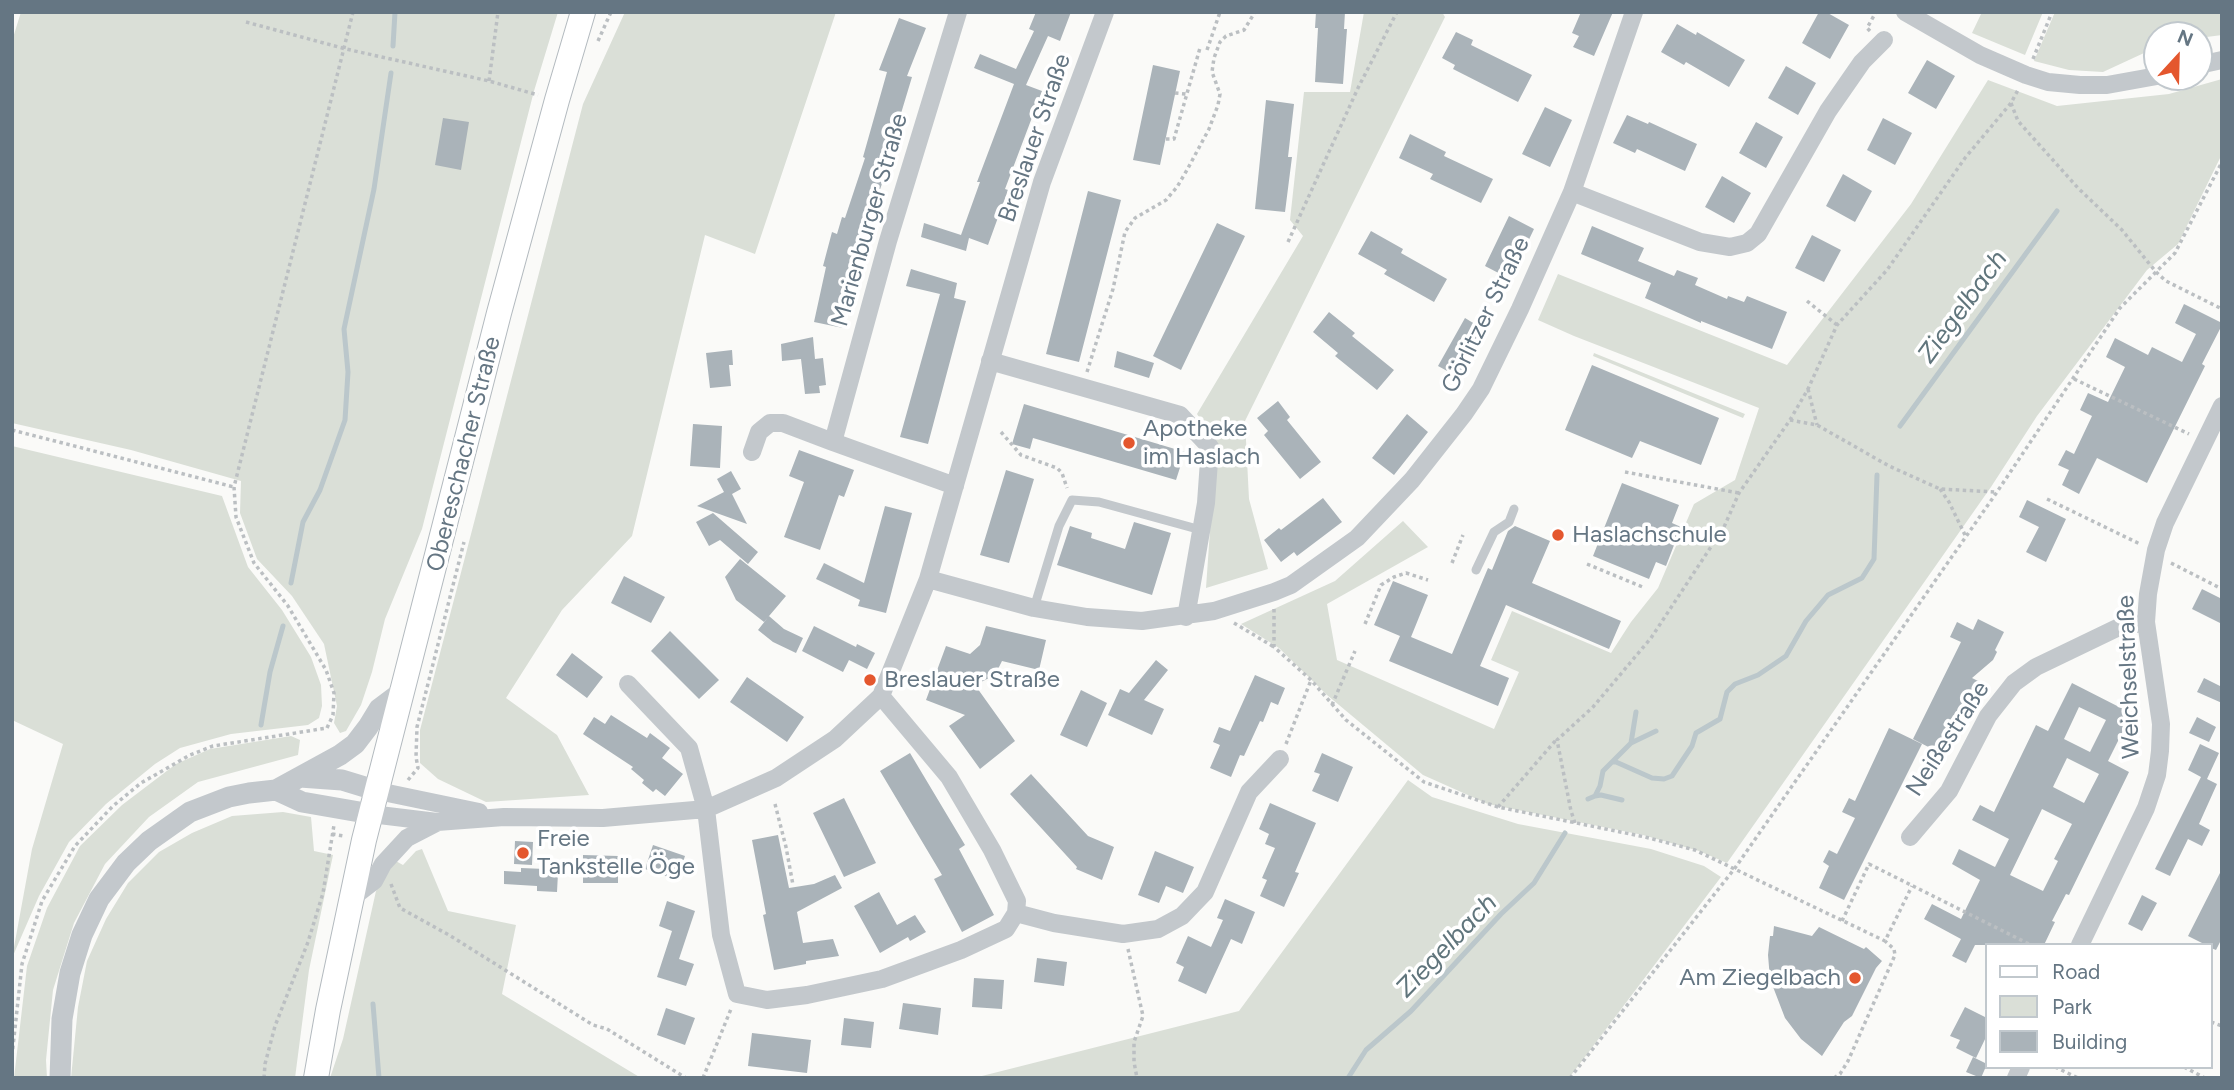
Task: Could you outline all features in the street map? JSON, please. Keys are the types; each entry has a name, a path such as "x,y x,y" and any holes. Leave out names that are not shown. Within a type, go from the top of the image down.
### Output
{"main road":[{"name":"Obereschacher Straße","path":"316,1078 327,1010 374,802 499,313 583,12"}],"street":[{"name":"Marienburger Straße","path":"833,442 892,228 958,12"},
{"name":"Breslauer Straße","path":"374,802 437,822 503,817 603,818 706,809 776,778 835,739 881,696 928,579 1042,182 1105,12"},
{"name":"Görlitzer Straße","path":"928,579 1034,608 1087,617 1142,621 1186,617 1214,611 1291,585 1357,538 1412,480 1481,389 1572,192 1634,12"},
{"path":"1905,12 1980,55 2048,82 2107,85 2143,79"},
{"path":"1572,192 1700,242 1730,247 1746,243 1758,233 1828,111 1862,62 1884,40"},
{"path":"990,361 1180,415 1210,447 1201,530 1186,617"},
{"name":"Weichselstraße","path":"2081,943 2147,808 2157,775 2161,724 2146,622 2148,594 2165,523 2222,406"},
{"path":"752,452 759,432 769,423 783,423 956,486"},
{"name":"Neißestraße","path":"1910,837 1949,791 1988,716 2014,683 2036,667 2117,628 2146,622"},
{"path":"628,684 689,748 706,809 721,935 737,994 767,999 807,995 881,979 961,950 1006,929 1016,913 1017,901 992,850 949,778 881,696"},
{"path":"60,1078 62,1019 70,973 82,935 99,899 126,863 149,841 190,812 229,797 276,790 298,776 317,769 355,744 379,709 402,691"},
{"path":"1016,913 1054,923 1123,934 1158,929 1182,916 1205,892 1249,792 1280,759"},
{"path":"298,776 342,780 374,802"},
{"path":"276,790 302,802 374,802"},
{"name":"Breslauer Straße","path":"374,802 503,817"},
{"path":"352,898 374,881 383,864 407,838 437,822"}],"lane":[{"path":"1034,608 1059,526 1072,500 1098,502 1201,530"},
{"path":"1476,570 1494,532 1508,522 1514,509"}],"path":[{"path":"327,728 333,715 334,693 326,670 288,606 254,563 236,517 234,487 353,12"},
{"path":"489,81 498,12"},
{"path":"1207,50 1220,12"},
{"path":"1082,388 1113,289 1125,232 1135,218 1166,200 1177,187 1209,129 1218,105 1220,94 1212,72 1220,42 1226,36 1244,30 1255,12"},
{"path":"1288,242 1396,12"},
{"path":"1498,807 1557,740 1593,707 1651,638 1724,527 1738,493 1790,420 1808,389 1837,325 1887,270 1965,158 2011,103 2026,75 2052,12"},
{"path":"247,22 345,49 489,81 557,100"},
{"path":"1166,139 1174,139 1200,48"},
{"path":"1175,93 1186,94"},
{"path":"2011,103 2018,121 2078,188 2122,230 2156,272 2166,281 2222,309"},
{"path":"1570,1078 1735,868 1997,492 2120,308 2175,253 2222,162"},
{"path":"1807,300 1837,325"},
{"path":"2074,379 2193,436"},
{"path":"1808,389 1816,425"},
{"path":"1790,420 1816,425 1889,466 1940,489 1997,492"},
{"path":"12,430 234,487"},
{"path":"1001,432 1021,455 1057,468 1062,473 1072,500"},
{"path":"1625,472 1738,493"},
{"path":"1940,489 1965,535"},
{"path":"2047,499 2148,547"},
{"path":"1452,564 1463,535"},
{"path":"2167,559 2174,566 2222,589"},
{"path":"1587,564 1645,588"},
{"path":"1364,624 1381,585 1406,573 1428,580"},
{"path":"1274,592 1274,647"},
{"path":"1214,611 1274,647 1311,680 1346,720 1424,782 1498,807 1695,850 1885,941 1894,948 1895,955 1848,1061 1834,1078"},
{"path":"1332,705 1355,651"},
{"path":"1280,759 1311,680"},
{"path":"1557,740 1575,823"},
{"path":"775,804 793,885"},
{"path":"264,1078 275,1027 308,942 323,893 332,834"},
{"path":"1842,921 1869,864 2027,943"},
{"path":"391,884 400,908 686,1078"},
{"path":"1885,941 1912,886"},
{"path":"1123,934 1143,1016 1134,1042 1137,1078"},
{"path":"703,1078 737,994"},
{"path":"2059,1069 2078,1078"},
{"path":"2188,1069 2205,1078"}],"green space":[{"path":"21,12 558,12 534,91 422,529 385,619 361,705 346,731 340,733 334,723 337,706 324,644 292,596 257,559 240,513 241,481 131,450 12,423 12,41"},
{"path":"625,12 836,12 755,254 705,235 632,536 562,610 506,698 557,735 589,795 486,802 438,779 420,763 420,730 583,104"},
{"path":"1364,12 1442,12 1445,17 1245,421 1249,499 1268,569 1206,588 1216,444 1197,414 1303,236 1290,220 1304,92 1350,92"},
{"path":"1982,12 2043,12 2025,55 1972,33"},
{"path":"2055,12 2222,12 2222,35 2213,36 2213,21 2143,21 2143,53 2103,72 2069,70 2034,61"},
{"path":"2222,79 2222,154 2178,244 2147,270 2037,416 1991,487 1727,863 1699,851 1643,835 1488,804 1423,775 1327,695 1279,648 1241,624 1335,581 1403,521 1428,547 1327,604 1337,660 1494,729 1519,672 1491,660 1512,611 1611,653 1658,588 1694,504 1735,480 1759,408 1538,320 1558,274 1787,365 1911,204 1988,80 2057,106 2180,91 2213,91 2213,82"},
{"path":"1594,353 1745,414 1743,418 1593,356"},
{"path":"12,446 222,496 248,567 282,610 311,657 321,685 322,706 319,718 308,725 231,734 180,748 155,764 106,804 69,842 39,896 12,958 32,849 63,744 12,720"},
{"path":"291,736 300,740 298,755 198,782 149,817 105,864 74,923 53,990 46,1060 47,1078 14,1078 27,966 47,908 80,846 122,805 176,764 210,749"},
{"path":"1408,780 1432,797 1518,824 1651,849 1704,866 1721,877 1569,1078 974,1078 1239,1011"},
{"path":"283,812 311,817 314,851 333,855 309,970 295,1078 71,1078 78,1007 87,961 106,919 128,883 159,852 192,833 232,816"},
{"path":"422,849 448,911 516,925 502,994 641,1078 330,1078 343,1039 376,891 394,860 403,865 416,851"}],"building":[{"path":"1036,12 1071,12 1060,41 1048,36 1026,85 1042,91 1005,189 1008,190 988,245 969,238 966,251 921,237 924,223 961,235 980,182 977,182 1014,84 974,68 980,54 1016,69 1034,31 1029,29"},
{"path":"1316,12 1345,12 1344,29 1347,29 1343,84 1315,82 1318,28 1315,28"},
{"path":"1581,12 1613,12 1594,56 1573,47 1579,36 1572,33"},
{"path":"1819,12 1826,12 1849,25 1830,59 1802,43"},
{"path":"899,18 926,28 907,76 912,77 889,164 872,212 870,211 847,295 850,296 843,328 814,322 826,267 823,266 832,232 837,234 842,217 845,218 865,158 863,157 887,72 879,70"},
{"path":"1677,24 1696,35 1697,32 1745,60 1729,87 1686,62 1684,65 1661,52"},
{"path":"1456,32 1473,40 1471,45 1532,75 1518,102 1453,69 1455,65 1442,58"},
{"path":"1927,60 1955,76 1936,109 1908,93"},
{"path":"1153,65 1180,71 1160,165 1133,160"},
{"path":"1786,66 1816,83 1798,115 1768,98"},
{"path":"1266,100 1294,104 1288,157 1292,157 1285,212 1255,209"},
{"path":"1545,107 1572,120 1550,167 1522,154"},
{"path":"1627,115 1697,144 1685,171 1637,149 1635,153 1613,143"},
{"path":"443,118 469,122 461,170 435,165"},
{"path":"1883,118 1912,133 1895,165 1867,150"},
{"path":"1756,122 1783,137 1766,168 1739,153"},
{"path":"1410,134 1446,152 1444,156 1493,179 1481,203 1430,179 1433,174 1399,158"},
{"path":"1843,174 1872,191 1855,222 1826,206"},
{"path":"1722,176 1751,193 1734,223 1705,207"},
{"path":"1088,191 1121,200 1079,362 1046,354"},
{"path":"1509,216 1534,229 1510,279 1485,266"},
{"path":"1217,223 1245,236 1181,370 1153,356"},
{"path":"1592,226 1644,248 1638,261 1674,276 1677,270 1698,278 1695,285 1727,299 1728,296 1744,302 1747,296 1787,312 1772,349 1701,323 1645,298 1651,283 1581,254"},
{"path":"1371,231 1403,249 1401,253 1447,279 1434,302 1384,274 1387,270 1358,254"},
{"path":"1812,235 1841,250 1824,282 1795,268"},
{"path":"911,269 957,283 954,298 966,301 928,444 900,437 940,294 906,286"},
{"path":"2184,304 2222,325 2202,364 2205,366 2147,483 2097,458 2079,494 2062,485 2069,470 2058,465 2066,450 2074,454 2092,416 2080,410 2088,393 2108,402 2125,367 2106,357 2115,338 2148,355 2152,347 2182,362 2196,334 2175,323"},
{"path":"1329,312 1355,333 1352,336 1394,370 1377,390 1335,356 1338,353 1313,332"},
{"path":"1465,318 1488,332 1462,379 1438,366"},
{"path":"813,337 815,359 823,358 826,385 819,386 820,393 805,394 801,359 782,361 781,344"},
{"path":"732,350 733,365 729,365 731,386 710,388 706,353"},
{"path":"1117,351 1154,363 1149,378 1114,367"},
{"path":"1592,365 1719,418 1701,465 1640,441 1632,458 1565,430"},
{"path":"1278,401 1290,417 1287,420 1321,462 1300,479 1264,435 1268,431 1257,418"},
{"path":"1024,404 1185,452 1176,480 1033,438 1030,449 1012,444"},
{"path":"1407,414 1428,432 1394,475 1372,458"},
{"path":"693,424 722,426 720,468 690,466"},
{"path":"799,450 854,470 844,497 839,495 820,550 784,537 804,482 789,476"},
{"path":"1006,470 1034,479 1009,563 980,555"},
{"path":"731,471 741,489 732,494 747,524 697,506 724,492 717,479"},
{"path":"1622,483 1679,505 1672,523 1681,527 1666,566 1656,562 1649,579 1593,556"},
{"path":"1323,498 1342,522 1297,556 1294,552 1281,562 1264,540"},
{"path":"2027,500 2066,519 2046,562 2026,552 2039,527 2019,517"},
{"path":"885,506 912,513 886,613 858,606 860,600 816,579 824,563 864,583"},
{"path":"713,513 758,552 748,564 720,540 709,546 696,522"},
{"path":"1134,522 1171,533 1152,595 1057,565 1070,526 1092,533 1091,538 1125,549"},
{"path":"1515,526 1550,541 1532,583 1621,621 1609,649 1506,605 1480,666 1509,678 1498,706 1389,661 1400,636 1374,625 1393,581 1428,595 1411,637 1452,654 1488,568 1492,570 1508,531"},
{"path":"740,559 786,596 764,622 736,600 725,577"},
{"path":"624,576 665,597 651,623 611,603"},
{"path":"2202,589 2222,599 2222,624 2192,609"},
{"path":"769,616 784,629 803,638 796,653 773,642 758,630"},
{"path":"1978,619 2004,632 1993,660 1972,678 1980,682 1949,748 1941,744 1938,752 1913,739 1961,642 1950,637 1957,622 1973,630"},
{"path":"814,626 856,647 857,644 875,653 867,669 849,660 843,672 802,651"},
{"path":"986,626 1046,640 1039,670 1002,661 995,675 975,685 1015,741 980,769 949,726 965,715 926,700 946,646 970,654 980,645"},
{"path":"670,631 719,680 699,699 651,651"},
{"path":"572,653 603,677 587,698 556,675"},
{"path":"1156,660 1168,670 1144,700 1164,709 1152,735 1108,715 1120,689 1129,693"},
{"path":"1255,675 1285,688 1278,705 1271,702 1244,756 1240,755 1231,777 1210,768 1220,745 1213,742 1219,727 1230,731"},
{"path":"747,677 804,717 787,742 730,702"},
{"path":"2204,678 2222,687 2222,703 2197,692"},
{"path":"2072,683 2127,711 2120,725 2125,727 2108,761 2129,772 2069,895 2066,894 2052,921 2055,922 2045,943 1975,945 1966,963 1952,956 1961,939 1924,919 1932,904 1961,919 1980,880 1952,864 1959,849 1995,867 2009,839 1972,820 1980,805 1994,812 2036,725 2048,731","holes":["2079,707 2106,720 2090,752 2064,739","2067,758 2099,774 2084,803 2053,787","2042,809 2072,824 2054,859 2058,861 2043,891 2010,875"]},
{"path":"1081,690 1107,703 1087,747 1060,735"},
{"path":"611,715 647,738 650,733 670,748 662,758 683,774 665,796 656,789 653,792 642,783 644,780 631,769 633,767 583,734 594,717 605,724"},
{"path":"2197,717 2216,727 2209,742 2189,733"},
{"path":"1889,728 1922,744 1844,900 1819,888 1829,866 1823,862 1829,850 1837,854 1855,818 1842,812 1849,798 1855,801"},
{"path":"2200,744 2219,753 2207,779 2217,784 2199,824 2210,830 2202,846 2188,839 2170,876 2155,869 2201,777 2188,770"},
{"path":"910,753 965,845 959,849 994,915 962,932 934,879 942,875 880,771"},
{"path":"1322,753 1353,767 1338,802 1312,791 1320,774 1314,772"},
{"path":"1031,774 1088,836 1114,847 1102,880 1076,869 1010,794"},
{"path":"844,798 876,863 844,877 813,813"},
{"path":"1270,803 1316,823 1295,872 1299,873 1284,907 1260,896 1267,880 1262,878 1275,848 1265,844 1269,834 1259,829"},
{"path":"778,835 789,888 814,884 835,875 842,888 797,912 803,943 833,939 839,956 774,970 752,840"},
{"path":"515,841 533,842 532,865 514,864"},
{"path":"653,845 685,856 677,880 645,869"},
{"path":"1155,851 1194,867 1183,893 1166,886 1159,903 1138,895"},
{"path":"583,855 618,856 618,883 583,883"},
{"path":"521,868 545,869 544,872 558,873 557,892 537,891 537,886 504,884 504,871 521,872"},
{"path":"2222,869 2222,938 2216,950 2213,949 2213,943 2202,943 2188,936"},
{"path":"879,892 897,925 915,915 926,932 910,941 908,937 880,953 854,906"},
{"path":"2142,895 2157,903 2142,931 2128,924"},
{"path":"1225,899 1255,912 1242,944 1231,939 1206,994 1178,981 1184,967 1176,963 1188,936 1211,947 1223,920 1217,918"},
{"path":"667,901 695,911 679,959 694,964 686,986 657,977 672,931 659,926"},
{"path":"1774,926 1812,936 1819,927 1864,949 1866,947 1882,961 1852,1016 1844,1022 1822,1056 1801,1039 1785,1018 1770,979 1768,955"},
{"path":"1037,958 1067,962 1064,986 1034,982"},
{"path":"974,978 1004,980 1002,1009 972,1007"},
{"path":"903,1003 941,1008 938,1035 899,1029"},
{"path":"1965,1007 1986,1018 1986,1037 1976,1058 1956,1048 1960,1040 1950,1036"},
{"path":"666,1008 695,1018 685,1045 657,1035"},
{"path":"844,1018 874,1022 871,1048 841,1045"},
{"path":"752,1033 811,1040 807,1073 748,1066"},
{"path":"1973,1057 1986,1064 1981,1078 1966,1072"}],"waterway":[{"path":"393,46 395,12"},
{"path":"291,583 303,522 320,490 345,420 348,372 344,329 374,189 391,73"},
{"name":"Ziegelbach","path":"1900,426 2057,211"},
{"name":"Ziegelbach","path":"1588,799 1595,796 1603,771 1612,762 1652,778 1664,779 1672,776 1692,746 1696,733 1720,719 1727,692 1735,684 1758,675 1786,656 1806,621 1828,595 1862,578 1874,559 1877,475"},
{"path":"261,725 270,672 283,626"},
{"path":"1612,762 1631,743 1636,712"},
{"path":"1631,743 1656,731"},
{"path":"1595,796 1622,800"},
{"name":"Ziegelbach","path":"1348,1078 1366,1050 1411,1011 1501,914 1534,883 1565,833"},
{"path":"373,1004 379,1078"}],"place":[{"name":"Apotheke im Haslach","path":"1129,443"},
{"name":"Haslachschule","path":"1558,535"},
{"name":"Breslauer Straße","path":"870,680"},
{"name":"Freie Tankstelle Öge","path":"523,853"},
{"name":"Am Ziegelbach","path":"1855,978"}]}
